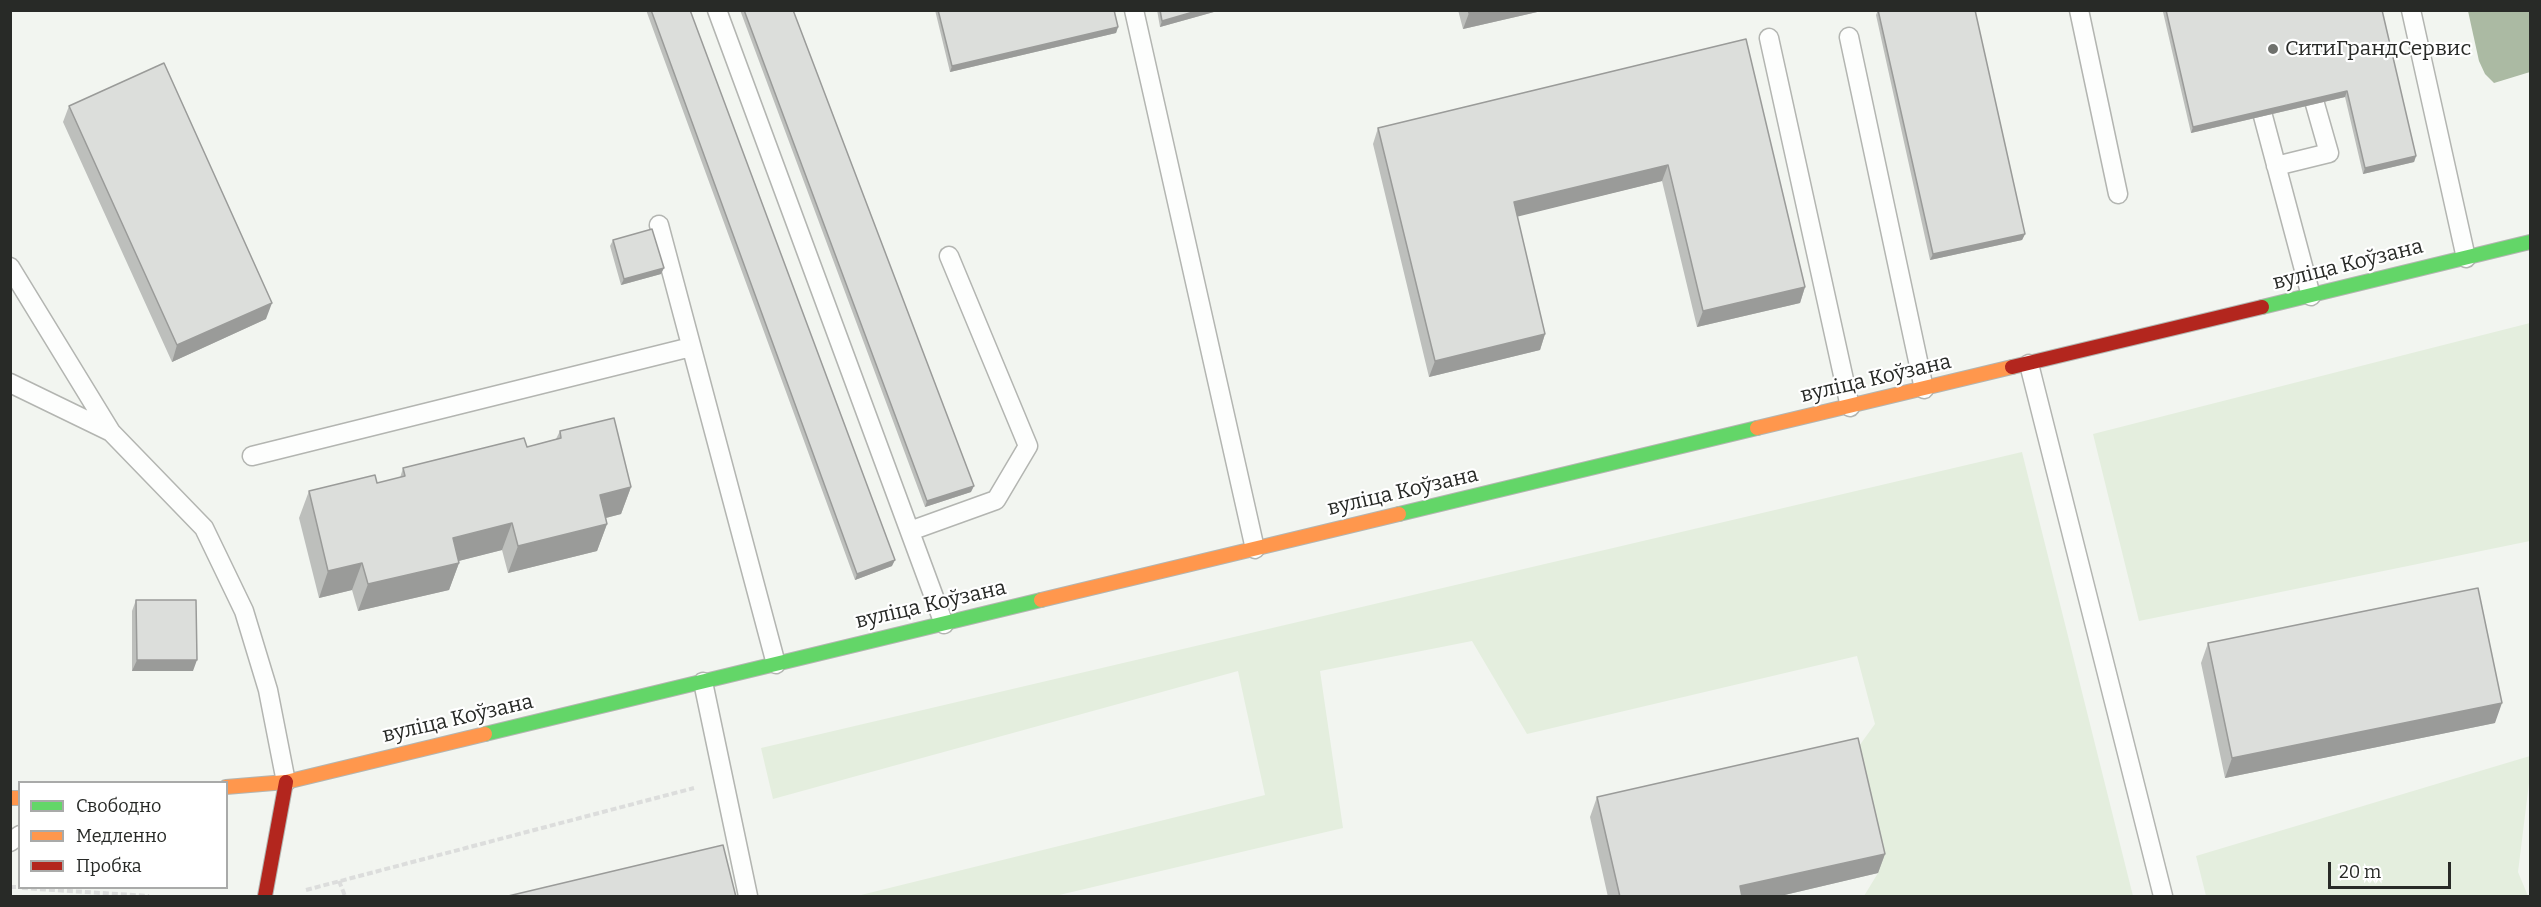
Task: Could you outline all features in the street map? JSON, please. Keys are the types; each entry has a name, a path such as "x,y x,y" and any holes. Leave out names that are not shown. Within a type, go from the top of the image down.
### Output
{"street":[{"name":"вуліца Коўзана","path":"228,787 286,782 2530,242"},
{"path":"265,897 286,782"}],"lane":[{"path":"717,10 944,624"},
{"path":"1134,10 1255,549"},
{"path":"2079,10 2118,194"},
{"path":"2411,10 2466,258"},
{"path":"1849,37 1924,389"},
{"path":"1769,38 1850,407"},
{"path":"2276,166 2330,153 2315,105"},
{"path":"2263,116 2311,296"},
{"path":"658,225 776,664"},
{"path":"910,531 996,500 1028,446 949,256"},
{"path":"10,267 111,432 204,528 244,611 268,690 286,782"},
{"path":"252,456 691,346"},
{"path":"2029,364 2163,897"},
{"path":"10,383 111,432"},
{"path":"703,682 748,897"}],"path":[{"path":"306,890 724,781"},
{"path":"339,881 345,897"},
{"path":"47,889 149,897"}],"shaded area":[{"path":"2468,11 2530,11 2530,72 2494,83 2485,74 2479,61"},
{"path":"2530,323 2530,541 2139,621 2093,434"},
{"path":"2022,452 2133,896 1864,896 1878,873 1851,757 1875,724 1857,656 1527,734 1472,641 1320,671 1343,828 1055,896 857,896 1265,795 1238,671 773,799 761,748"},
{"path":"2530,756 2530,775 2518,872 2528,896 2206,896 2196,856"}],"building":[{"path":"651,10 690,10 895,560 857,574"},
{"path":"744,10 793,10 974,486 927,501"},
{"path":"938,10 1114,10 1118,27 952,66"},
{"path":"1160,10 1200,10 1162,21"},
{"path":"1878,10 1975,10 2025,234 1933,254"},
{"path":"2166,10 2382,10 2416,156 2365,168 2347,91 2193,127"},
{"path":"1746,39 1805,287 1703,311 1668,165 1514,202 1545,334 1435,361 1378,128"},
{"path":"164,63 272,303 177,345 69,106"},
{"path":"652,229 664,268 624,279 613,240"},
{"path":"614,418 631,487 600,495 607,524 518,546 512,523 453,538 459,563 368,584 362,563 328,571 309,491 375,475 377,483 405,476 403,468 524,438 527,447 561,438 560,431"},
{"path":"2478,588 2502,703 2232,758 2208,643"},
{"path":"136,600 196,600 197,660 137,660"},
{"path":"1858,738 1885,854 1740,886 1742,897 1620,897 1597,797"},
{"path":"723,845 736,897 504,897"}],"traffic: fast":[{"path":"2262,307 2530,242"},
{"path":"1399,514 1757,428"},
{"path":"485,734 1041,600"}],"traffic: slow":[{"path":"1757,428 2012,367"},
{"path":"1041,600 1399,514"},
{"path":"228,787 286,782 485,734"},
{"path":"10,798 18,798"}],"traffic: jam":[{"path":"2012,367 2262,307"},
{"path":"265,896 286,782"}],"place":[{"name":"СитиГрандСервис","path":"2273,49"}]}
